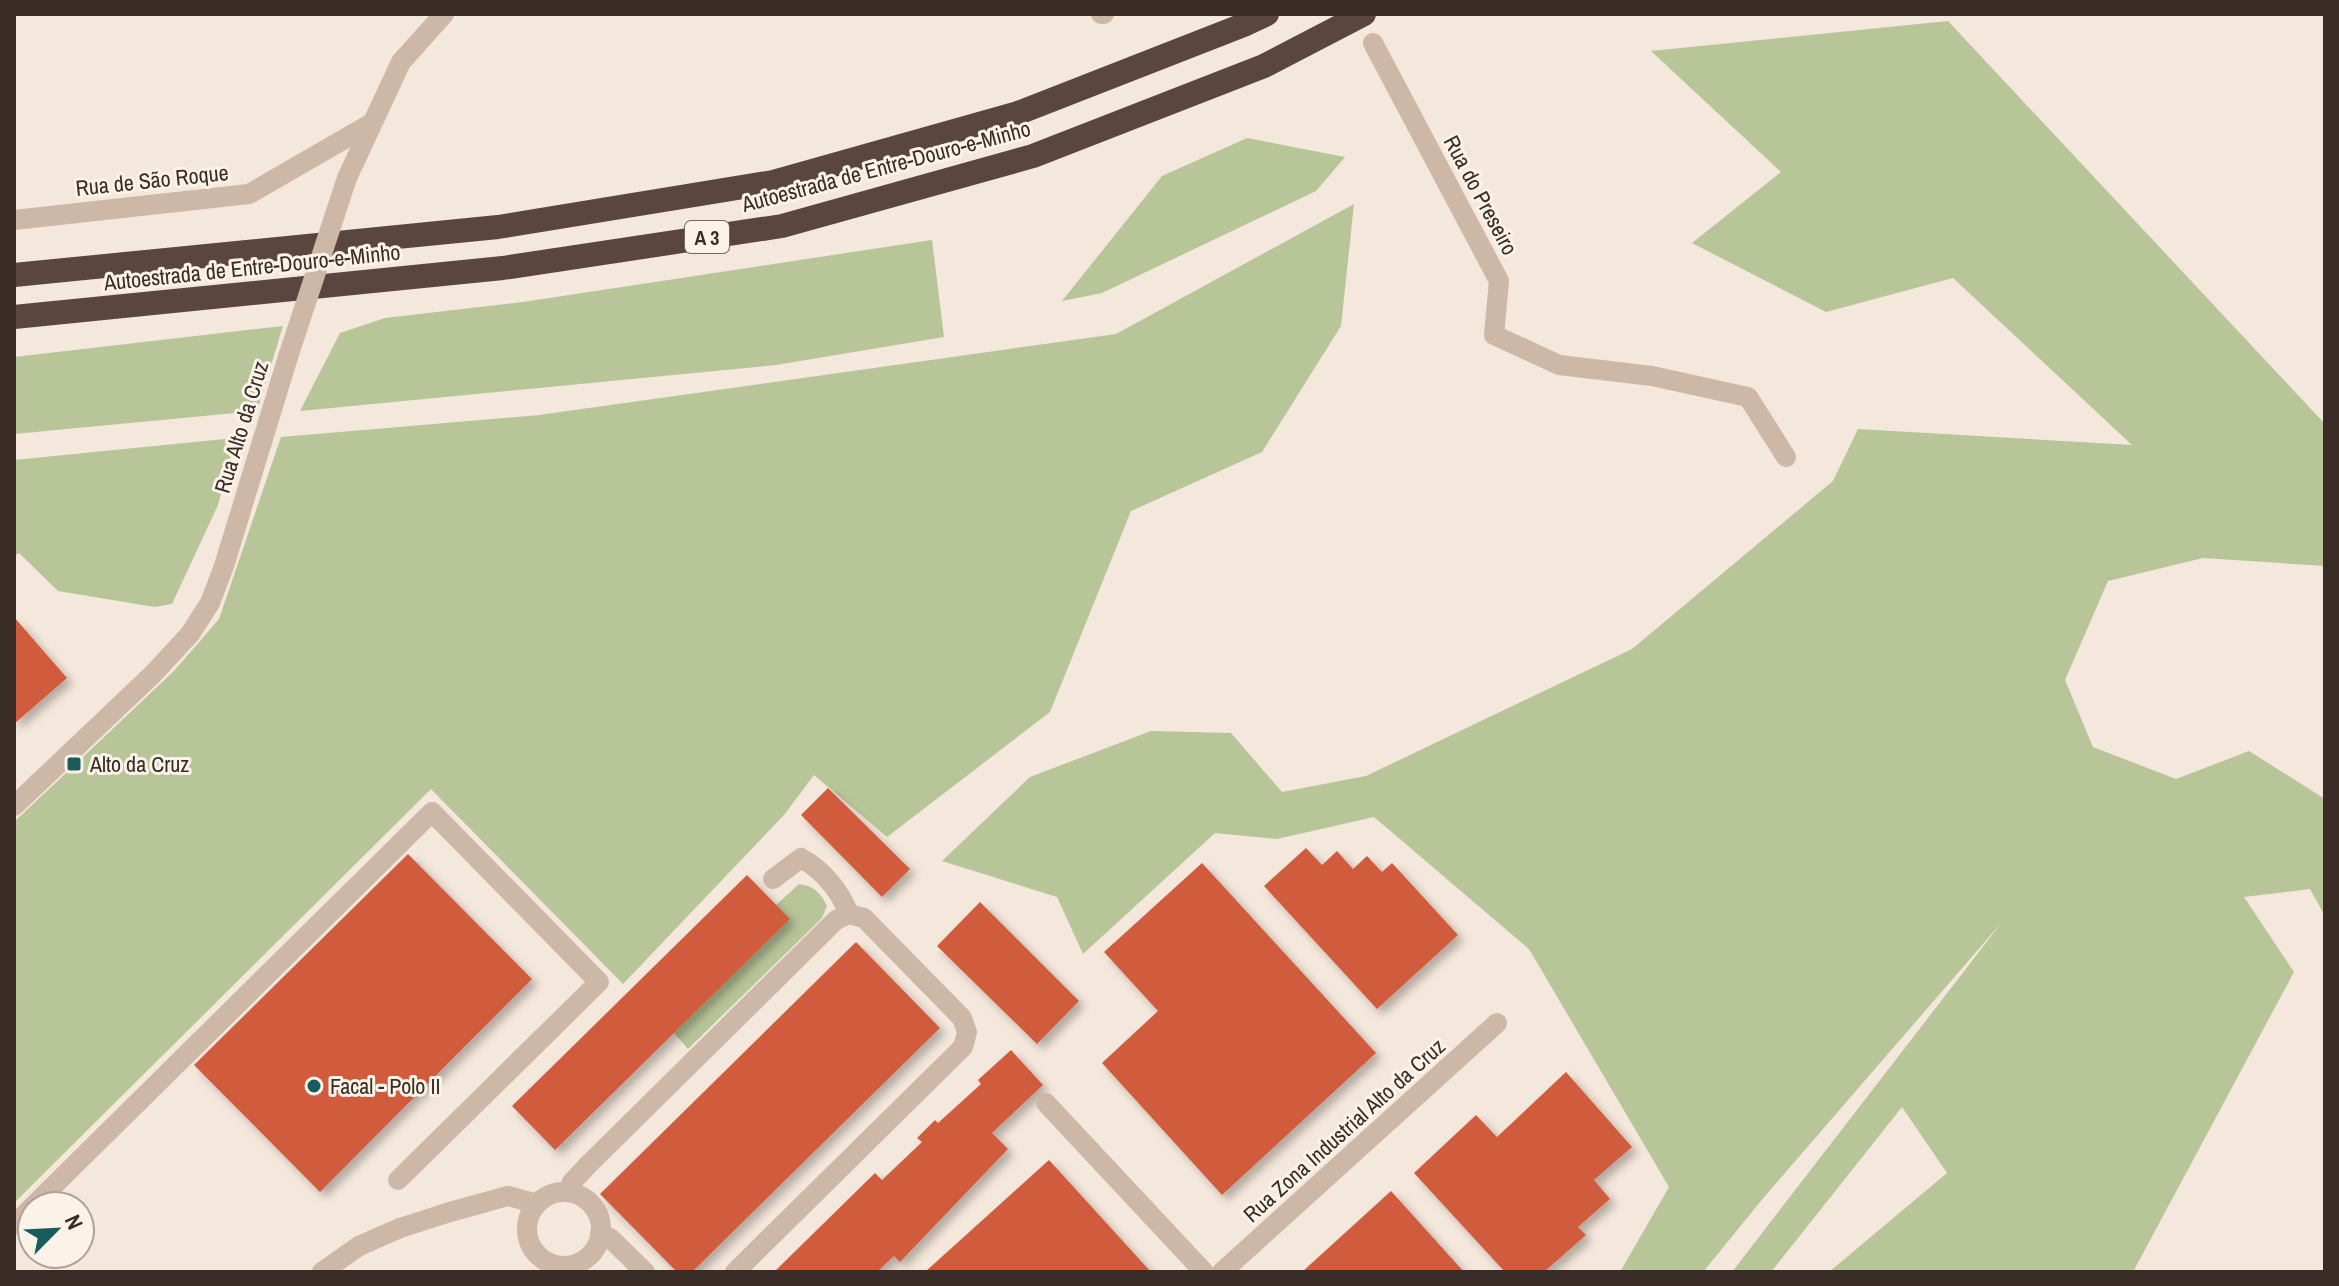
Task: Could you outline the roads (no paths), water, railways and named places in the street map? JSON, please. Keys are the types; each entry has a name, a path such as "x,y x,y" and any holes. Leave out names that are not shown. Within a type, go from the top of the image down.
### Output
{"highway":[{"name":"Autoestrada de Entre-Douro-e-Minho","path":"14,275 498,227 773,182 1018,113 1267,14"},
{"name":"Autoestrada de Entre-Douro-e-Minho","path":"14,317 503,268 782,226 1033,156 1264,66 1364,14"}],"street":[{"name":"Rua Alto da Cruz","path":"14,806 153,674 190,634 210,603 347,178 401,62 444,14"},
{"name":"Rua do Preseiro","path":"1373,43 1499,281 1494,335 1559,365 1652,376 1748,397 1786,457"},
{"name":"Rua de São Roque","path":"14,220 249,194 372,123"},
{"path":"50,1190 432,812 599,982 398,1180"},
{"path":"773,879 801,858 813,865 842,896 849,914"},
{"path":"568,1192 572,1182 632,1121 836,920 849,914 864,918 962,1018 967,1032 963,1047 735,1272"},
{"name":"Rua Zona Industrial Alto da Cruz","path":"1222,1272 1497,1023"},
{"path":"1046,1103 1204,1272"},
{"path":"568,1192 592,1205 598,1216 600,1234 594,1250 573,1268 543,1259 534,1250 527,1227 530,1215 546,1196 568,1192"},
{"path":"322,1272 359,1246 400,1228 508,1196 537,1204"},
{"path":"600,1234 610,1238 645,1272"}],"place":[{"name":"Alto da Cruz","path":"74,764"},
{"name":"Facal - Polo II","path":"314,1086"}]}
